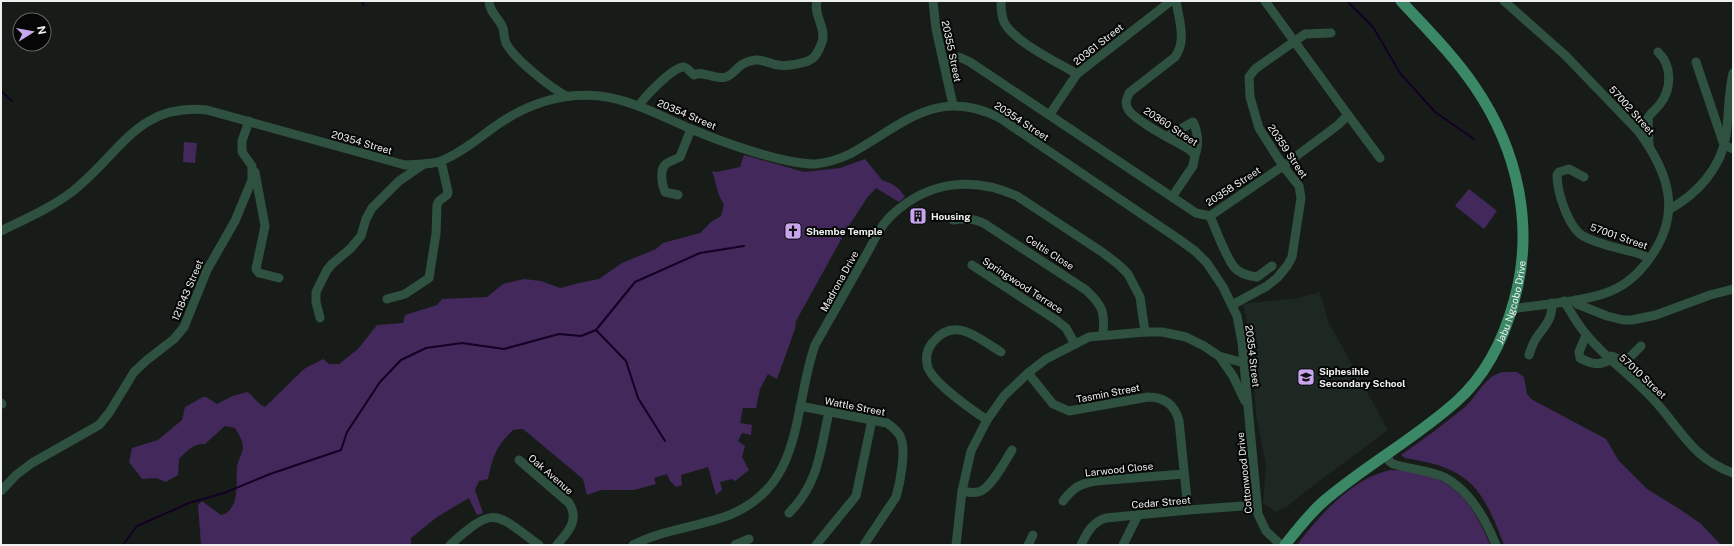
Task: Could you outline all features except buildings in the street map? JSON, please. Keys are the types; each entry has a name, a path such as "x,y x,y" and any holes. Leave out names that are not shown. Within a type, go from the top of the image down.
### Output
{"main road":[{"name":"Jabu Ngcobo Drive","path":"1285,545 1303,522 1324,501 1422,430 1458,399 1475,381 1495,350 1512,309 1522,261 1524,229 1522,206 1513,162 1491,114 1475,86 1401,1"}],"street":[{"path":"489,1 489,8 503,27 505,40 512,52 547,83 566,96"},
{"path":"639,106 642,101 666,77 683,67 694,75 700,73 716,77 727,77 737,70 742,64 756,60 764,60 785,66 811,60 816,55 822,40 822,30 816,10 817,1"},
{"name":"20355 Street","path":"933,1 933,16 953,106"},
{"path":"1001,1 1001,12 1004,22 1017,38 1077,74"},
{"name":"20361 Street","path":"1050,114 1077,74 1171,1"},
{"name":"20360 Street","path":"1172,196 1193,166 1195,155 1190,150 1168,136 1138,119 1128,111 1126,103 1130,92 1175,57 1180,51 1182,37 1176,1"},
{"path":"1265,1 1380,158"},
{"name":"57002 Street","path":"1504,1 1565,55 1627,119 1649,146 1666,181 1669,192 1670,209 1664,232 1649,259 1634,276 1616,289 1604,294 1574,300 1512,309"},
{"path":"1514,1 1516,11"},
{"name":"20359 Street","path":"1232,305 1267,286 1277,278 1287,266 1292,257 1300,192 1294,179 1283,166 1259,128 1250,97 1249,77 1255,69 1305,34 1331,33"},
{"path":"1649,146 1648,118 1662,102 1667,91 1669,78 1665,60 1658,52"},
{"name":"20358 Street","path":"943,61 959,57 964,58 1050,114 1196,213 1210,216 1283,166 1338,125 1348,115"},
{"path":"1696,62 1724,145 1733,149"},
{"path":"1670,209 1702,185 1712,171 1724,145 1729,94 1733,73"},
{"name":"20354 Street","path":"1,231 48,207 67,195 138,128 157,116 170,111 194,108 249,121 405,165 441,161 470,145 518,112 535,104 566,96 598,96 612,98 639,106 727,143 772,156 816,164 834,161 850,154 924,110 953,106 985,110 1000,118 1177,238 1195,251 1207,263 1223,287 1239,324 1249,414"},
{"path":"249,121 242,141 242,152 257,178 259,201 265,226 256,269 259,273 279,278"},
{"path":"1168,136 1193,122 1198,145 1195,155"},
{"path":"678,195 665,192 662,181 663,168 667,163 680,157 691,129"},
{"path":"388,299 405,294 429,278 436,234 437,205 448,192 441,161"},
{"path":"320,318 316,302 316,292 327,270 350,249 361,236 366,219 372,208 399,181 424,164"},
{"name":"57001 Street","path":"1584,177 1569,169 1559,172 1557,175 1562,201 1570,220 1578,231 1583,236 1621,249 1638,252 1649,259"},
{"name":"121843 Street","path":"1,491 16,475 32,463 99,425 117,402 126,383 134,372 146,360 178,335 190,315 207,270 235,221 252,180 253,170"},
{"name":"Madrona Drive","path":"633,545 666,533 732,514 752,502 767,490 777,478 786,462 809,363 815,345 879,232 892,215 910,201 928,192 952,185 984,185 1003,190 1017,196 1119,265 1128,274 1140,297 1145,332"},
{"path":"1210,216 1234,267 1247,275 1258,277 1272,266"},
{"name":"Celtis Close","path":"954,220 965,218 980,221 1086,290 1097,300 1103,312 1103,335"},
{"name":"Springwood Terrace","path":"972,265 1056,320 1066,328 1075,344"},
{"path":"1574,300 1577,304 1607,316 1617,319 1632,320 1656,316 1710,295 1733,289"},
{"name":"57010 Street","path":"1564,301 1586,335 1607,357 1633,379 1661,407 1679,432 1699,454 1718,466 1733,473"},
{"path":"1529,355 1536,338 1548,322 1552,312 1552,303"},
{"path":"987,420 963,403 934,376 929,369 926,360 927,353 931,345 941,333 955,329 968,332 1001,352"},
{"path":"956,545 962,491 971,451 987,420 1004,396 1028,373 1046,359 1089,338 1103,335 1162,332 1186,337 1219,356 1244,363"},
{"path":"1586,335 1579,352 1580,358 1596,365 1602,364 1607,357 1625,362 1641,346"},
{"path":"1219,356 1233,376 1249,414"},
{"name":"Tasmin Street","path":"1028,373 1053,404 1069,411 1148,397 1160,398 1174,407 1179,421 1188,510"},
{"name":"Wattle Street","path":"800,406 887,423 900,435 903,451 899,488 896,497 864,545"},
{"path":"789,513 802,498 814,477 829,412"},
{"name":"Cottonwood Drive","path":"1249,414 1256,505 1266,531 1281,545"},
{"path":"816,545 856,496 872,420"},
{"path":"962,491 976,492 984,489 990,483 1012,450"},
{"path":"1387,454 1389,461 1393,464 1431,472 1454,484 1474,505 1484,520 1496,545"},
{"name":"Oak Avenue","path":"519,460 569,503 572,508 574,513 573,524 557,545"},
{"name":"Larwood Close","path":"1063,501 1072,490 1082,484 1096,481 1184,474"},
{"name":"Cedar Street","path":"1080,545 1087,532 1099,520 1188,510 1256,505"},
{"path":"1123,545 1138,515"},
{"path":"450,545 482,519 492,517 504,520 539,545"},
{"path":"1028,545 1033,535"},
{"path":"735,545 749,539"}],"shaded area":[{"path":"184,142 197,143 195,163 183,162"},
{"path":"744,155 804,172 840,168 865,159 882,180 899,189 905,197 899,202 876,188 867,198 848,227 796,321 795,329 777,379 768,374 760,389 756,408 743,408 740,423 752,425 751,435 742,433 738,441 745,446 742,457 749,470 735,481 732,479 720,482 722,490 716,495 708,467 681,475 682,485 676,487 670,481 667,474 654,478 656,484 634,490 601,490 587,495 583,479 523,429 513,430 503,441 496,452 488,479 479,481 475,490 483,513 477,515 469,498 437,517 411,538 411,545 201,545 198,505 202,501 221,515 231,508 236,496 237,466 243,445 235,428 225,426 205,444 190,448 179,459 178,475 166,482 156,478 142,479 129,462 132,448 158,440 182,420 185,407 203,397 206,397 217,404 233,396 247,392 265,407 304,369 323,359 329,364 339,364 358,349 377,325 403,323 405,315 437,305 442,299 487,297 503,284 524,279 541,281 560,288 599,279 622,263 656,249 663,243 700,233 711,222 721,216 724,204 718,193 712,171 717,172 740,167"},
{"path":"1469,189 1497,211 1484,229 1455,206"},
{"name":"Siphesihle Secondary School","path":"1320,292 1328,321 1388,430 1303,493 1288,506 1276,512 1263,503 1266,466 1256,413 1251,341 1243,304 1298,298"},
{"path":"1502,372 1517,372 1524,377 1527,394 1531,399 1606,439 1619,461 1647,489 1700,523 1721,545 1504,545 1488,508 1480,494 1470,483 1459,474 1427,462 1405,458 1401,455 1465,407 1490,378"},
{"path":"1391,470 1410,471 1427,475 1454,489 1474,512 1490,545 1297,545 1306,533 1338,499 1364,480"}],"waterway":[{"path":"361,1 364,5"},
{"path":"1347,1 1373,27 1400,73 1435,112 1474,139"},
{"path":"1,91 12,101"},
{"path":"123,545 137,526 189,503 224,493 270,474 341,450 347,432 380,382 401,360 426,348 462,343 504,349 559,334 581,336 596,330 635,282 700,253 744,246"},
{"path":"596,330 626,361 638,398 665,441"}],"place":[{"name":"Housing","path":"918,216"},
{"name":"Shembe Temple","path":"793,231"},
{"name":"Siphesihle Secondary School","path":"1306,377"}]}
